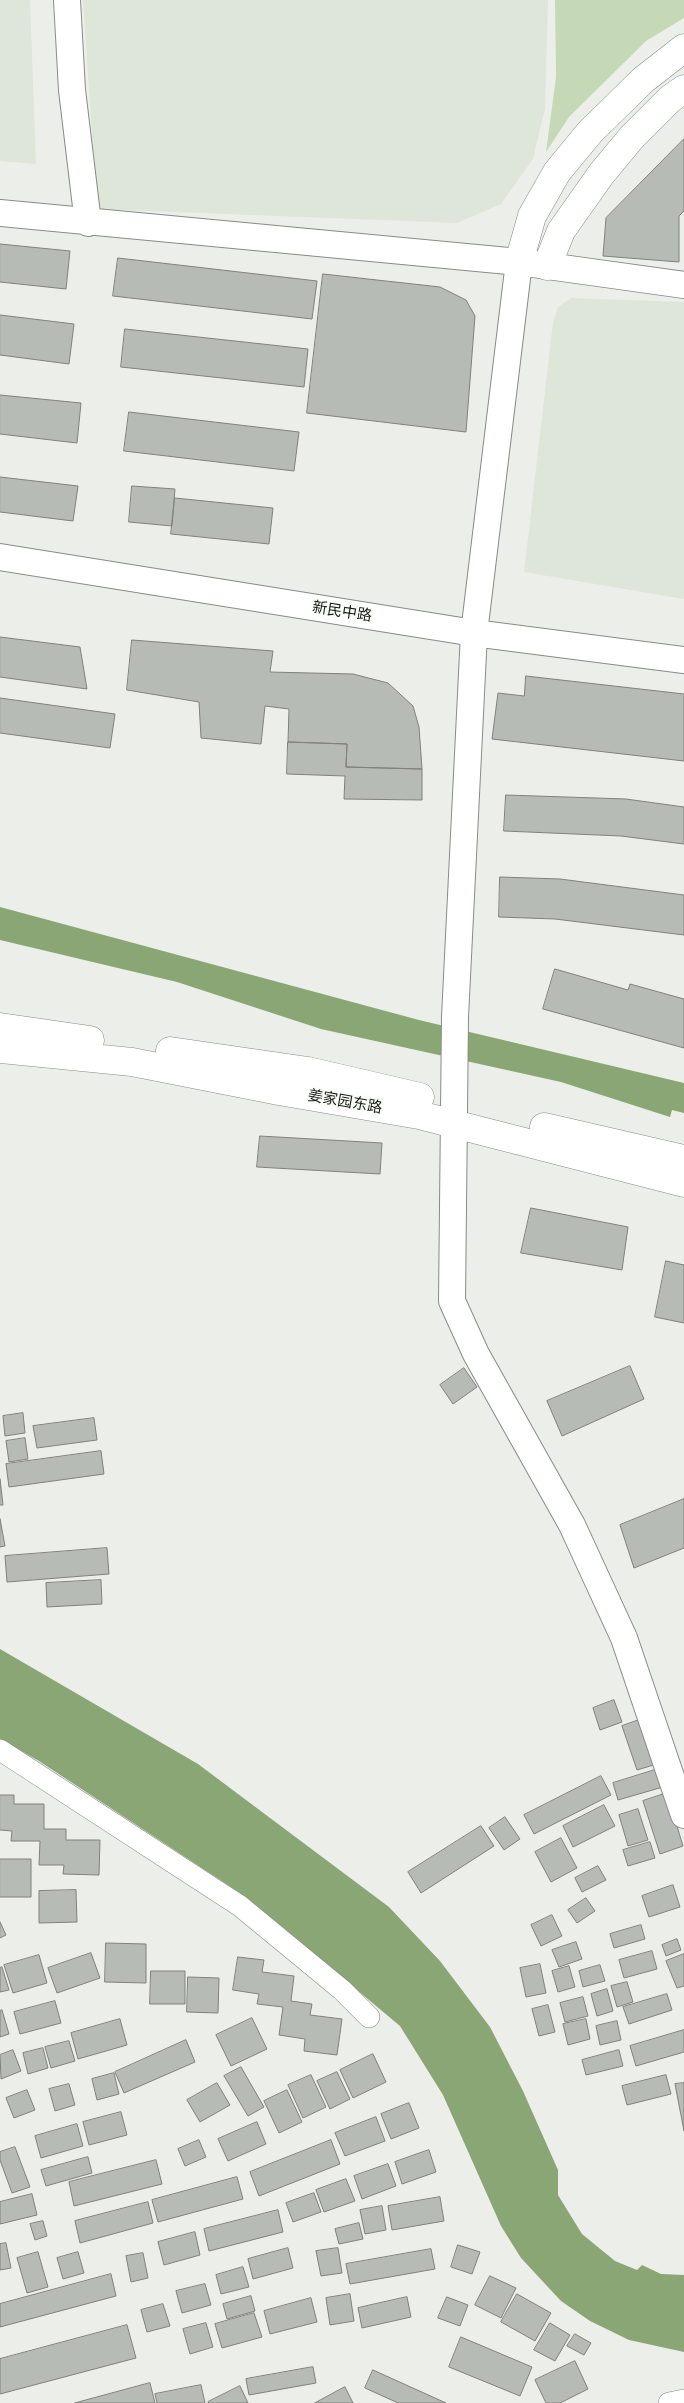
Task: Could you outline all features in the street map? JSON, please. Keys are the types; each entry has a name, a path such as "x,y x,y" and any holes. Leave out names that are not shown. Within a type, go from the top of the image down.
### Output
{"main road":[{"path":"519,262 532,216 557,172 590,132 643,80 684,48"},
{"path":"547,266 561,231 602,173 632,137 670,99 684,89"},
{"name":"姜家园东路","path":"0,1027 308,1071 684,1183"},
{"name":"姜家园东路","path":"0,1049 132,1062 453,1114 684,1159"}],"street":[{"path":"67,0 72,90 88,222"},
{"path":"0,213 519,262 684,285"},
{"path":"519,262 474,633 453,1074 452,1301 476,1354 572,1525 624,1638 684,1815"},
{"name":"新民中路","path":"0,557 474,633 684,660"},
{"path":"0,1750 240,1906 342,1990 369,2017"},
{"path":"669,2403 684,2400"}],"shaded area":[{"path":"0,0 30,0 36,164 0,161"},
{"path":"83,0 548,0 545,109 533,159 501,204 457,223 97,209"},
{"path":"555,0 684,0 684,18 646,41 569,117 546,152 556,77"},
{"path":"571,298 684,302 684,599 524,572 553,322 558,307"},
{"path":"0,907 419,1020 684,1083 684,1113 672,1110 670,1117 561,1082 321,1029 177,982 0,940"},
{"path":"0,1649 198,1764 389,1907 440,1961 490,2027 523,2091 558,2170 558,2195 582,2234 615,2261 637,2270 642,2265 661,2274 684,2275 684,2352 629,2340 590,2321 561,2301 521,2258 501,2226 443,2095 400,2026 246,1897 39,1761 0,1739"}],"building":[{"path":"684,139 684,211 679,216 679,262 603,256 606,218"},
{"path":"0,244 70,251 66,289 0,282"},
{"path":"118,258 317,281 312,319 113,296"},
{"path":"323,274 440,287 466,300 475,316 466,432 307,413"},
{"path":"0,315 74,324 69,364 0,355"},
{"path":"125,329 308,349 304,387 121,367"},
{"path":"0,395 81,403 77,443 0,434"},
{"path":"129,412 299,432 294,471 124,451"},
{"path":"0,477 78,486 73,521 0,512"},
{"path":"132,486 175,489 172,526 129,522"},
{"path":"175,498 273,508 269,544 171,534"},
{"path":"0,637 80,647 87,689 0,677"},
{"path":"132,640 273,651 270,672 353,674 388,683 413,706 419,727 422,769 346,767 347,744 288,742 289,709 265,706 261,744 201,738 199,702 127,690"},
{"path":"526,676 684,694 684,761 492,739 498,693 524,696"},
{"path":"0,698 115,714 110,748 0,733"},
{"path":"288,742 347,744 346,767 422,769 422,800 344,799 345,776 287,774"},
{"path":"506,795 626,799 684,807 684,844 621,836 504,831"},
{"path":"500,877 560,879 684,895 684,935 555,919 499,917"},
{"path":"555,969 628,990 630,984 684,999 684,1048 543,1009"},
{"path":"260,1136 382,1143 380,1174 257,1167"},
{"path":"531,1208 628,1227 622,1270 521,1253"},
{"path":"666,1261 684,1265 684,1323 655,1317"},
{"path":"630,1366 644,1399 562,1436 547,1401"},
{"path":"464,1368 477,1387 453,1404 440,1385"},
{"path":"23,1413 25,1433 5,1436 3,1416"},
{"path":"94,1418 97,1440 37,1448 33,1426"},
{"path":"25,1438 28,1459 9,1462 6,1441"},
{"path":"101,1451 104,1474 9,1487 6,1464"},
{"path":"0,1479 3,1505 0,1505"},
{"path":"684,1499 684,1548 634,1568 620,1525"},
{"path":"0,1519 5,1546 0,1547"},
{"path":"107,1548 109,1574 7,1582 5,1556"},
{"path":"101,1580 102,1604 47,1607 46,1583"},
{"path":"614,1700 622,1722 600,1730 593,1708"},
{"path":"642,1719 657,1764 637,1770 622,1726"},
{"path":"658,1769 663,1787 618,1800 613,1783"},
{"path":"601,1776 611,1795 534,1834 524,1815"},
{"path":"667,1793 683,1846 660,1854 643,1801"},
{"path":"0,1795 14,1795 14,1804 44,1804 44,1829 66,1829 66,1840 100,1840 99,1875 63,1874 64,1865 39,1865 40,1841 11,1841 12,1831 0,1830"},
{"path":"604,1805 615,1826 573,1847 563,1826"},
{"path":"638,1809 648,1840 628,1846 619,1815"},
{"path":"505,1817 520,1839 504,1850 489,1828"},
{"path":"481,1826 494,1846 421,1893 408,1872"},
{"path":"561,1838 577,1868 551,1882 535,1852"},
{"path":"650,1842 655,1858 628,1866 623,1850"},
{"path":"0,1859 31,1859 31,1897 0,1897"},
{"path":"598,1866 606,1880 582,1892 575,1878"},
{"path":"673,1885 680,1907 649,1917 642,1896"},
{"path":"76,1890 77,1922 39,1923 39,1891"},
{"path":"586,1898 595,1911 577,1923 568,1910"},
{"path":"552,1915 562,1936 541,1946 531,1925"},
{"path":"0,1922 6,1935 0,1938"},
{"path":"641,1925 645,1939 614,1948 610,1934"},
{"path":"677,1939 681,1950 666,1956 662,1945"},
{"path":"576,1942 582,1959 559,1967 552,1950"},
{"path":"106,1943 146,1944 146,1983 105,1982"},
{"path":"652,1951 657,1969 624,1978 619,1960"},
{"path":"91,1953 100,1978 57,1993 48,1968"},
{"path":"684,1954 684,1986 677,1988 666,1961"},
{"path":"39,1955 47,1983 13,1993 4,1965"},
{"path":"238,1957 264,1960 262,1972 294,1976 291,2001 312,2004 310,2015 342,2019 337,2055 304,2051 305,2039 279,2035 283,2007 257,2004 259,1994 233,1990"},
{"path":"540,1964 546,1993 526,1997 520,1968"},
{"path":"600,1965 605,1981 583,1987 579,1971"},
{"path":"569,1966 575,1987 558,1992 552,1971"},
{"path":"2,1967 9,1990 0,1992 0,1968"},
{"path":"151,1971 185,1971 185,2004 150,2004"},
{"path":"188,1977 219,1978 218,2013 187,2012"},
{"path":"627,1982 633,2002 617,2007 611,1986"},
{"path":"607,1989 613,2011 597,2016 591,1994"},
{"path":"667,1994 672,2010 629,2024 623,2007"},
{"path":"583,1997 588,2016 565,2022 560,2003"},
{"path":"55,2001 61,2023 20,2034 14,2012"},
{"path":"548,2005 555,2032 539,2036 532,2009"},
{"path":"2,2010 9,2034 0,2037 0,2011"},
{"path":"252,2018 267,2049 231,2066 216,2035"},
{"path":"120,2019 127,2045 78,2059 71,2033"},
{"path":"586,2019 590,2039 568,2045 563,2024"},
{"path":"617,2021 621,2040 600,2045 596,2026"},
{"path":"684,2030 684,2052 636,2066 630,2046"},
{"path":"186,2040 195,2062 124,2093 115,2072"},
{"path":"69,2041 75,2061 51,2068 45,2047"},
{"path":"43,2048 48,2068 28,2074 23,2053"},
{"path":"13,2050 21,2071 1,2079 0,2055"},
{"path":"619,2050 623,2066 586,2075 582,2060"},
{"path":"373,2054 386,2082 353,2098 340,2070"},
{"path":"241,2067 264,2107 248,2116 224,2076"},
{"path":"337,2072 350,2099 330,2109 317,2081"},
{"path":"114,2073 119,2094 97,2100 92,2079"},
{"path":"311,2075 326,2107 303,2118 288,2085"},
{"path":"666,2075 671,2094 627,2105 622,2086"},
{"path":"217,2083 230,2105 200,2122 187,2100"},
{"path":"684,2083 684,2131 675,2084"},
{"path":"69,2084 75,2105 55,2111 49,2089"},
{"path":"27,2090 35,2110 14,2118 6,2098"},
{"path":"287,2090 302,2122 279,2133 264,2101"},
{"path":"409,2103 419,2128 391,2139 381,2114"},
{"path":"121,2112 127,2135 89,2145 83,2122"},
{"path":"376,2117 385,2141 345,2156 335,2133"},
{"path":"257,2122 266,2144 228,2161 218,2139"},
{"path":"77,2124 83,2146 41,2158 35,2136"},
{"path":"199,2140 206,2157 185,2166 178,2149"},
{"path":"331,2140 340,2164 259,2196 250,2172"},
{"path":"15,2147 30,2187 12,2193 0,2160 0,2152"},
{"path":"429,2150 436,2172 402,2184 395,2162"},
{"path":"88,2157 92,2173 46,2186 41,2170"},
{"path":"156,2160 162,2184 74,2206 69,2182"},
{"path":"388,2164 396,2186 362,2199 354,2176"},
{"path":"237,2177 243,2199 158,2222 152,2200"},
{"path":"346,2179 355,2201 324,2212 316,2190"},
{"path":"314,2193 321,2212 293,2222 286,2203"},
{"path":"32,2194 37,2215 0,2224 0,2202"},
{"path":"440,2197 444,2221 392,2230 388,2206"},
{"path":"148,2202 153,2223 80,2243 75,2221"},
{"path":"382,2206 386,2230 365,2234 360,2210"},
{"path":"278,2210 283,2232 209,2251 204,2229"},
{"path":"43,2221 47,2236 35,2240 30,2224"},
{"path":"359,2223 363,2239 339,2244 335,2229"},
{"path":"195,2232 200,2255 164,2265 158,2242"},
{"path":"6,2243 11,2268 0,2270 0,2244"},
{"path":"458,2245 480,2252 472,2274 451,2267"},
{"path":"288,2248 293,2268 253,2279 248,2259"},
{"path":"338,2248 342,2273 321,2276 316,2251"},
{"path":"431,2249 435,2269 350,2284 346,2264"},
{"path":"38,2252 48,2287 27,2293 17,2258"},
{"path":"78,2252 84,2273 63,2279 57,2258"},
{"path":"143,2253 148,2278 131,2282 126,2256"},
{"path":"243,2267 249,2287 221,2294 216,2275"},
{"path":"111,2274 116,2296 0,2327 0,2304"},
{"path":"490,2276 516,2288 501,2318 475,2305"},
{"path":"205,2284 211,2305 182,2313 176,2291"},
{"path":"350,2294 354,2321 330,2325 326,2298"},
{"path":"517,2294 551,2313 535,2341 501,2322"},
{"path":"251,2296 255,2311 227,2319 223,2304"},
{"path":"407,2297 411,2317 362,2328 358,2308"},
{"path":"447,2297 468,2305 460,2326 438,2318"},
{"path":"311,2298 317,2322 270,2334 264,2311"},
{"path":"163,2304 170,2326 147,2332 141,2310"},
{"path":"254,2313 262,2337 222,2348 215,2324"},
{"path":"206,2323 213,2347 190,2354 183,2329"},
{"path":"550,2323 570,2335 555,2361 534,2350"},
{"path":"127,2325 136,2358 0,2394 0,2359"},
{"path":"575,2334 591,2343 584,2355 567,2346"},
{"path":"461,2337 532,2367 520,2396 449,2367"},
{"path":"575,2361 588,2389 560,2403 546,2403 535,2380"},
{"path":"313,2367 316,2383 249,2395 246,2379"},
{"path":"373,2370 446,2403 398,2403 365,2388"},
{"path":"150,2383 155,2403 75,2403"},
{"path":"201,2385 205,2403 157,2403 155,2394"},
{"path":"240,2386 248,2403 208,2402"},
{"path":"345,2387 353,2403 315,2403"}]}
